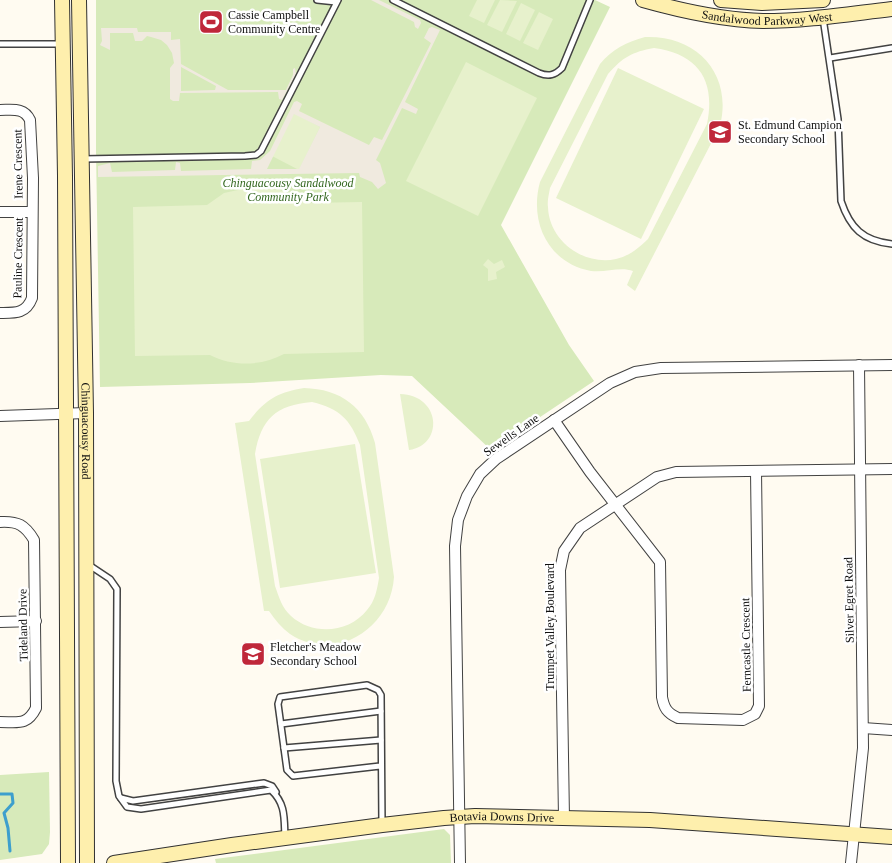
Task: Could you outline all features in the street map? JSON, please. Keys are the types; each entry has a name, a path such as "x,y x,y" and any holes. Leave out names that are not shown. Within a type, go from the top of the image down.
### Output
{"main road":[{"name":"Chinguacousy Road","path":"62,0 68,863"},
{"name":"Chinguacousy Road","path":"79,0 86,413 87,863"},
{"name":"Sandalwood Parkway West","path":"643,0 685,11 723,18 762,21 823,18 892,9"},
{"name":"Sandalwood Parkway West","path":"721,0 762,3 823,0"},
{"name":"Botavia Downs Drive","path":"114,863 382,825 460,817 650,820 892,837"}],"street":[{"name":"Irene Crescent","path":"0,110 22,110 27,113 30,120 33,178 31,212"},
{"name":"Pauline Crescent","path":"0,212 31,212 32,298 29,305 18,313 0,313"},
{"name":"Silver Egret Road","path":"851,863 863,748 859,365"},
{"name":"Sewells Lane","path":"460,863 456,546 458,520 467,496 475,481 488,466 610,383 624,376 648,370 892,365"},
{"path":"0,416 86,413"},
{"path":"554,420 615,504"},
{"name":"Trumpet Valley Boulevard","path":"564,818 560,578 564,551 580,528 657,477 666,474 892,469"},
{"name":"Ferncastle Crescent","path":"615,504 660,562 662,697 664,707 670,714 678,718 743,720 755,714 759,706 756,471"},
{"name":"Tideland Drive","path":"0,522 14,522 28,530 34,540 36,621 36,708 32,717 25,722 0,722"},
{"path":"0,622 36,621"},
{"path":"863,728 892,730"}],"lane":[{"path":"82,159 245,156 258,154 262,151 337,1 317,0"},
{"path":"393,0 539,73 549,75 562,68 590,0"},
{"path":"823,18 836,102 841,201 844,211 850,223 862,234 879,242 892,244"},
{"path":"0,44 62,44"},
{"path":"830,58 892,48"},
{"path":"87,563 110,579 117,589 116,781 121,798 127,807 141,809 272,790 280,798"},
{"path":"380,766 293,776 287,770 278,704 280,696 367,685 378,690 381,695 380,766 382,825"},
{"path":"281,724 381,711"},
{"path":"284,748 380,740"},
{"path":"121,798 133,801 264,783 272,786 280,798 284,812 286,838"}],"green space":[{"name":"Chinguacousy Sandalwood Community Park","path":"96,0 595,0 610,7 501,225 569,345 594,381 491,450 412,376 381,375 250,383 100,387 96,151"},
{"path":"477,0 495,0 484,23 469,16"},
{"path":"500,0 517,1 502,32 487,25"},
{"path":"521,3 535,10 520,41 506,34"},
{"path":"539,12 553,19 538,50 523,43"},
{"path":"645,37 664,38 680,43 695,51 707,61 716,74 721,90 723,107 720,126 635,291 627,285 633,271 623,269 591,271 576,267 553,250 540,226 537,212 537,197 540,182 600,64 615,50","holes":["654,48 682,56 692,63 706,82 709,94 707,124 648,239 634,251 616,259 592,259 581,255 570,248 555,230 550,219 548,207 550,188 608,74 623,59 640,51"]},
{"path":"466,62 537,98 478,216 406,181"},
{"path":"618,68 704,109 641,239 556,198"},
{"path":"294,113 320,127 299,170 272,156"},
{"path":"252,187 280,190 307,203 362,202 364,352 284,354 266,361 247,364 228,362 210,355 135,356 133,207 207,205 224,193"},
{"path":"488,259 494,264 502,260 505,267 496,272 497,279 488,281 488,269 483,265"},
{"path":"304,388 329,392 350,402 365,419 371,430 375,443 394,577 391,595 383,612 372,625 358,636 342,643 325,645 308,642 290,634 269,611 264,611 235,423 249,421 273,398","holes":["312,402 343,416 352,428 360,445 379,578 370,607 351,623 330,629 310,627 300,622 288,613 281,602 275,586 255,454 261,432 272,416 289,406"]},
{"path":"400,394 414,396 424,402 433,420 432,430 428,439 420,446 409,450"},
{"path":"355,444 376,573 280,588 260,459"},
{"path":"49,772 49,844 42,854 0,860 0,775"},
{"path":"444,829 450,835 451,863 216,863 215,859"}],"shaded area":[{"path":"371,0 379,0 420,20 421,23 418,29 415,27 414,22"},
{"path":"432,27 440,30 405,102 418,109 416,114 402,108 376,160 380,163 386,183 378,189 372,182 360,177 359,173 98,177 98,166 110,163 112,172 175,170 176,162 180,163 181,171 251,169 252,161 260,160 270,151 294,102 297,101 302,104 299,111 369,145 374,137 382,140 431,43 424,38 429,28","holes":["294,114 320,127 299,169 267,169"]},
{"path":"101,28 137,28 138,32 171,32 171,40 180,39 181,64 228,90 286,90 295,68 296,74 282,100 279,99 278,92 180,93 179,101 173,101 170,99 170,68 174,63 172,53 167,45 161,40 147,36 142,41 135,41 133,33 110,33 110,50 100,45 102,41","holes":["181,67 216,86 215,90 181,91"]}],"waterway":[{"path":"0,794 12,794 13,803 4,813 8,828 10,851"}],"place":[{"name":"Cassie Campbell Community Centre","path":"211,22"},
{"name":"St. Edmund Campion Secondary School","path":"720,132"},
{"name":"Fletcher's Meadow Secondary School","path":"253,654"}]}
